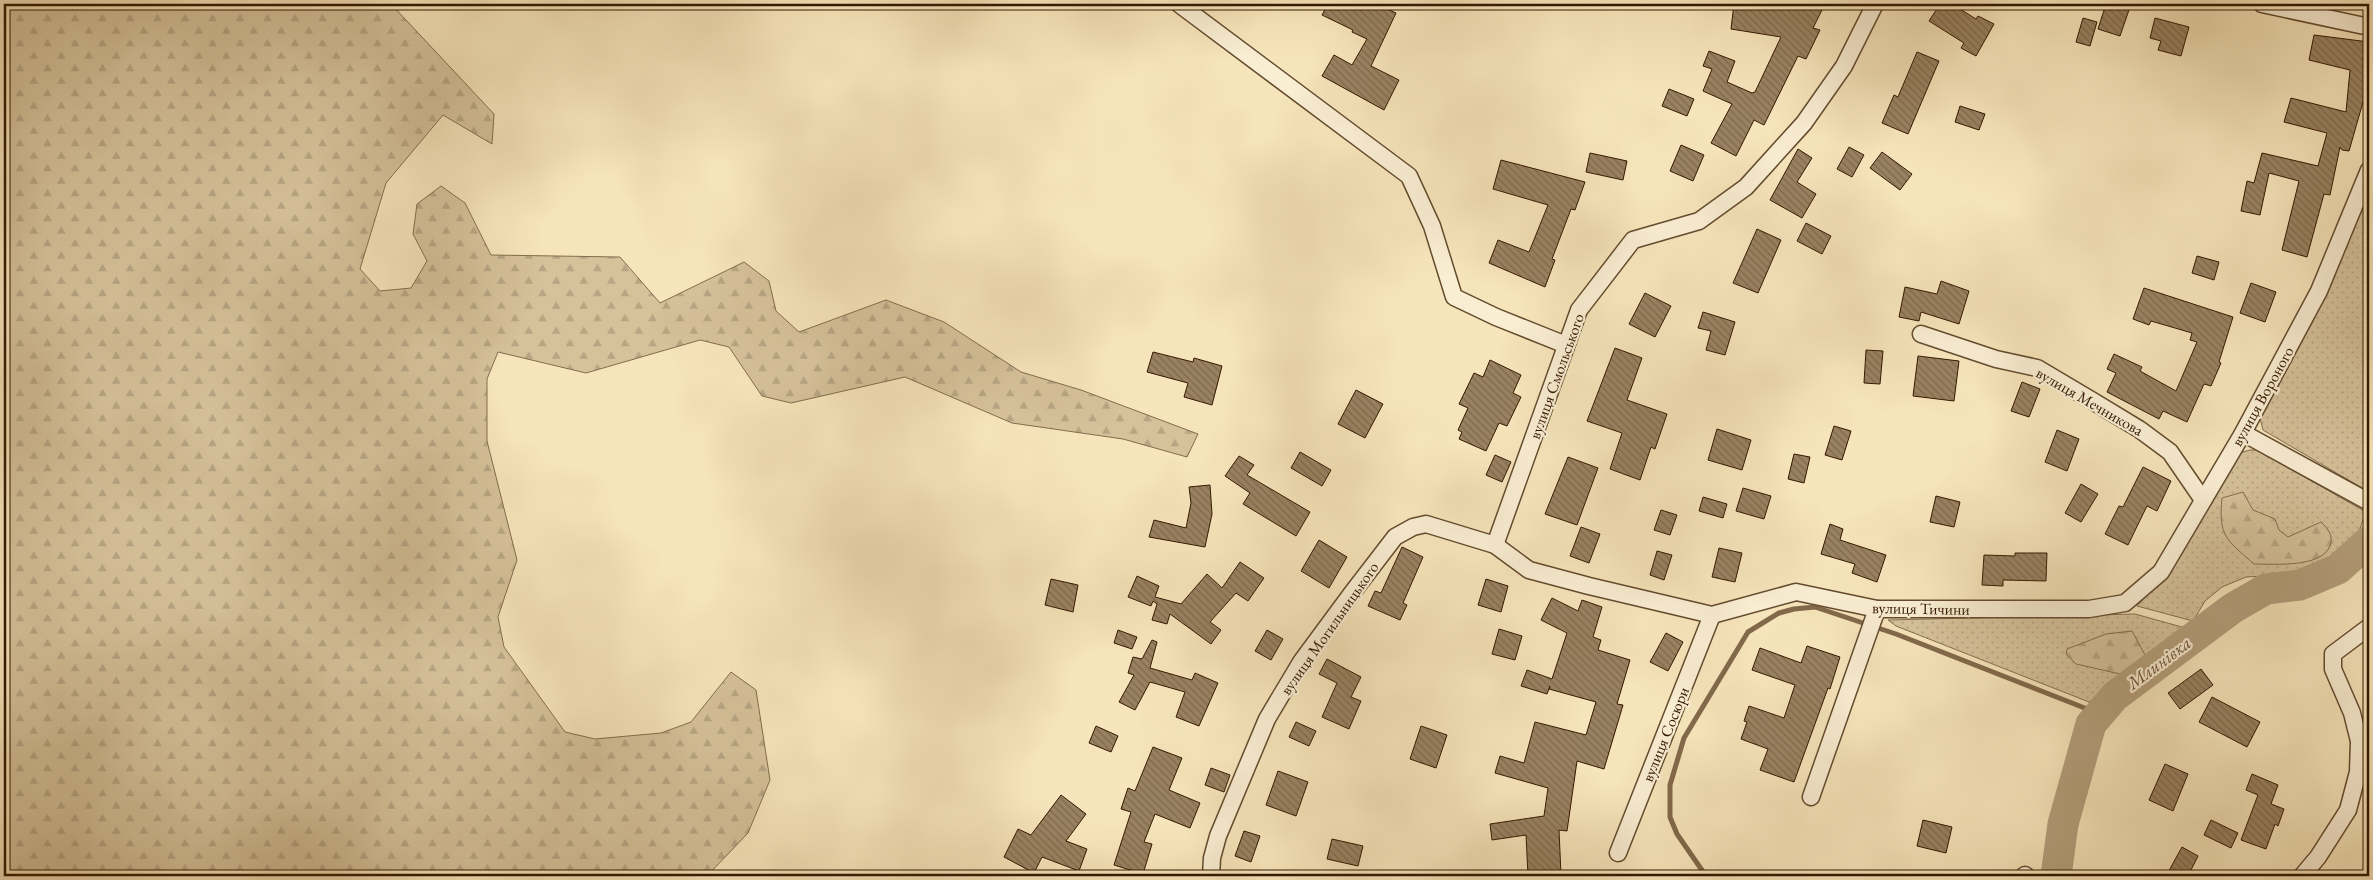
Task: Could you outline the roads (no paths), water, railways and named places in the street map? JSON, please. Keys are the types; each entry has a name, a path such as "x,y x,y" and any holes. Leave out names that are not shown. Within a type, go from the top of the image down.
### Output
{"street":[{"path":"1178,4 1409,176 1432,226 1454,297 1496,317 1566,345"},
{"name":"вулиця Смольського","path":"1495,545 1579,310 1633,240 1699,221 1746,187 1804,123 1844,66 1876,4"},
{"path":"2262,4 2369,27"},
{"name":"вулиця Вороного","path":"2125,604 2161,572 2243,433 2319,291 2369,170"},
{"name":"вулиця Мечникова","path":"1921,334 1996,359 2037,368 2139,429 2170,452 2203,500"},
{"path":"2243,433 2369,502"},
{"name":"вулиця Могильницького","path":"1211,876 1212,858 1218,836 1267,719 1301,662 1395,537 1413,527 1426,524 1495,545"},
{"name":"вулиця Тичини","path":"1495,545 1529,570 1712,615 1796,592 1875,614 2089,609 2125,604"},
{"path":"1811,797 1875,614"},
{"name":"вулиця Сосюри","path":"1618,853 1712,615"},
{"path":"2302,876 2318,857 2348,810 2358,772 2360,741 2352,713 2333,669 2333,654 2369,627"}],"waterway":[{"name":"Млинівка","path":"2056,876 2063,824 2091,724 2115,696 2233,608 2266,589 2300,585 2338,569 2369,541"},
{"path":"1706,876 1677,834 1670,817 1670,785 1684,738 1748,632 1779,613 1815,607 1896,634 2100,714"}]}
